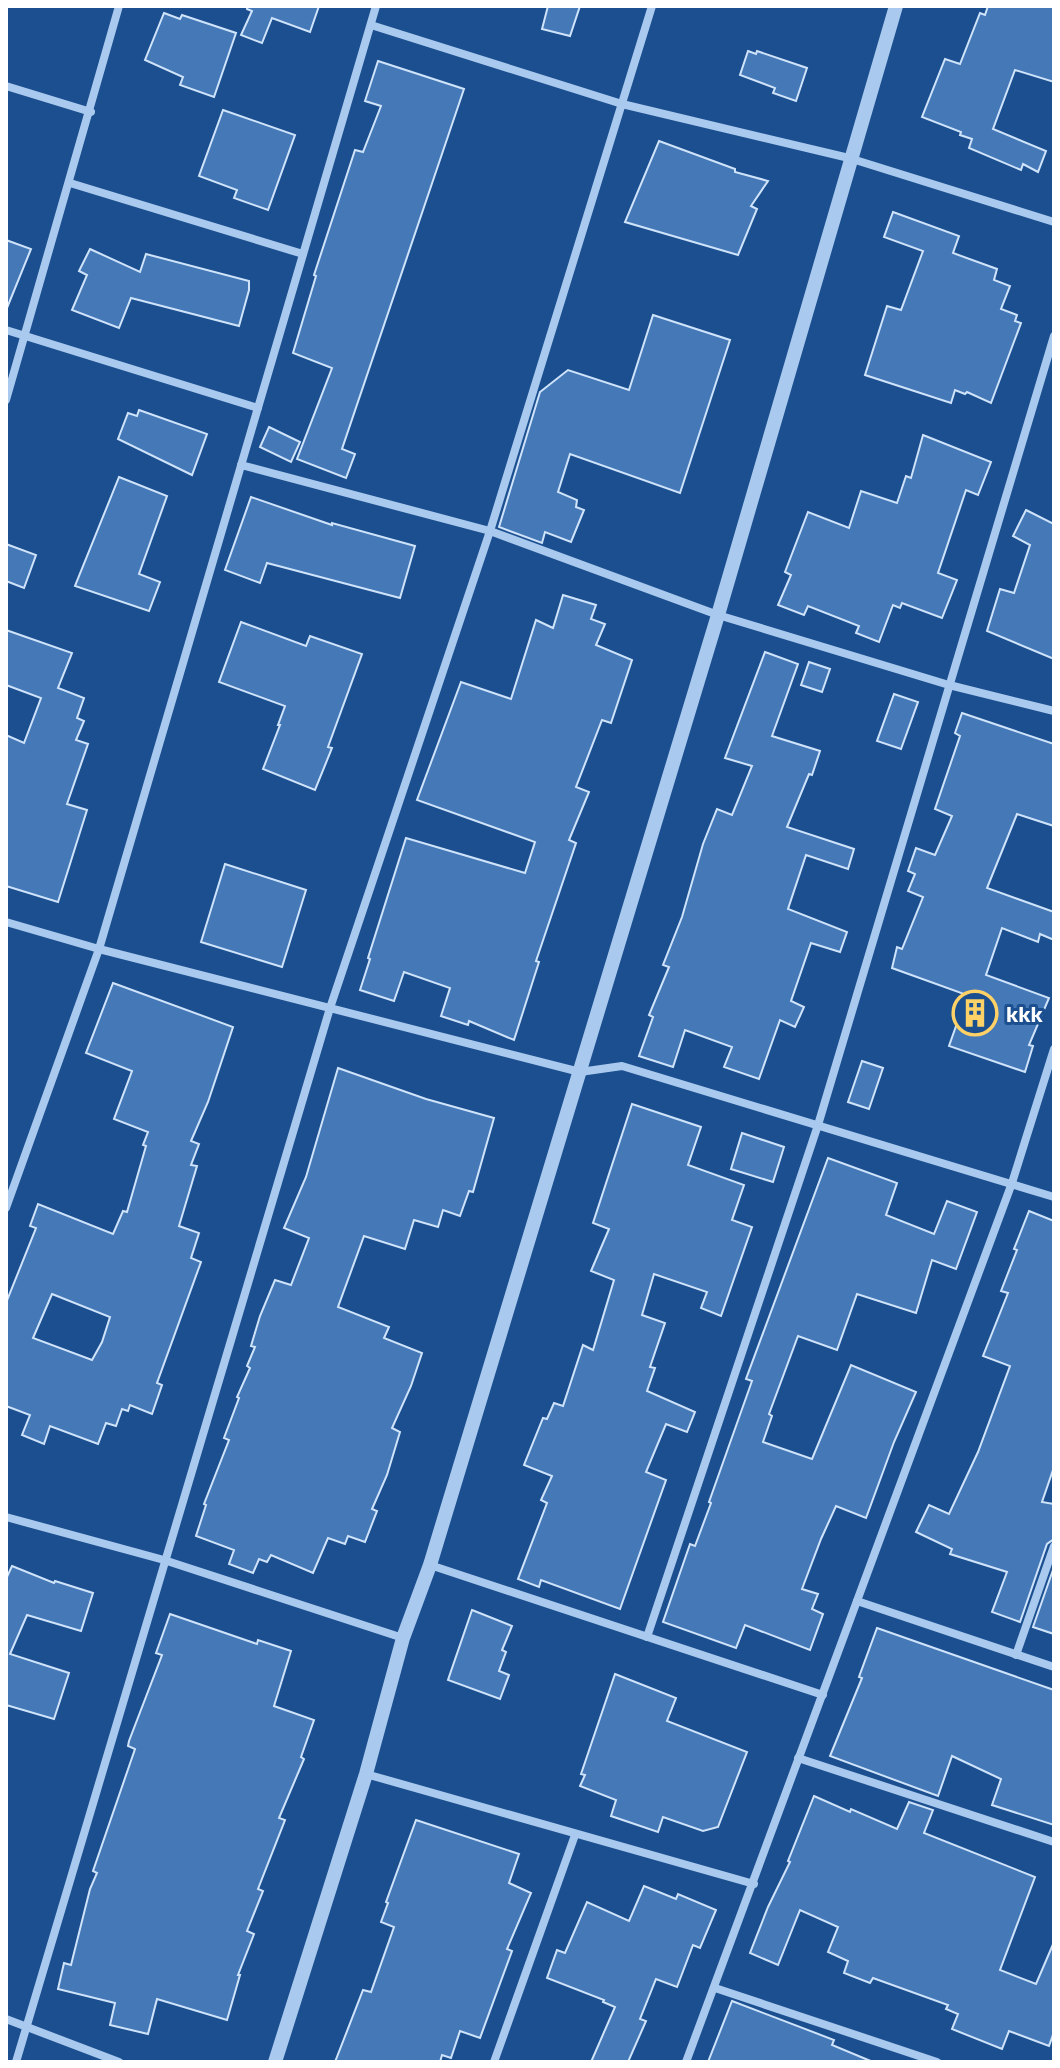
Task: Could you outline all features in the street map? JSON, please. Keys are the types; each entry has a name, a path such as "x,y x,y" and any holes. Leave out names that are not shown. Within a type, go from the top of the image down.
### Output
{"street":[{"path":"6,400 119,6"},
{"path":"6,1208 99,949 376,6"},
{"path":"16,2062 330,1008 490,531 652,6"},
{"path":"275,2062 366,1774 403,1638 430,1565 580,1072 718,615 849,158 896,6"},
{"path":"371,25 622,104 849,158 1054,222"},
{"path":"6,86 91,112"},
{"path":"70,183 303,254"},
{"path":"6,330 258,408"},
{"path":"647,1637 818,1125 1054,336"},
{"path":"241,465 490,531 718,615 949,685 1054,711"},
{"path":"6,922 99,949 580,1072 622,1066 1054,1197"},
{"path":"686,2062 1012,1183 1054,1049"},
{"path":"6,1517 164,1560 403,1638"},
{"path":"1016,1655 1054,1546"},
{"path":"430,1565 823,1695"},
{"path":"857,1601 1054,1667"},
{"path":"798,1758 1054,1842"},
{"path":"366,1774 754,1884"},
{"path":"494,2062 575,1835"},
{"path":"715,1988 937,2062"},
{"path":"6,2019 119,2062"}],"building":[{"path":"247,6 319,6 310,32 272,18 262,43 241,35 252,11"},
{"path":"548,6 580,6 570,36 542,29"},
{"path":"988,6 1054,6 1054,82 1015,70 993,129 1046,151 1038,172 1023,164 1021,170 969,148 972,139 922,117 945,59 960,64 980,13 985,15"},
{"path":"164,13 180,19 182,15 236,33 214,97 180,85 183,77 145,60"},
{"path":"748,51 756,54 757,51 807,68 796,101 773,93 775,88 740,75"},
{"path":"378,61 464,89 342,449 355,454 346,478 297,459 332,368 293,353 314,275 355,150 363,152 381,106 365,101"},
{"path":"223,110 295,135 268,210 234,198 237,190 199,176"},
{"path":"659,141 735,169 735,172 768,181 751,206 757,209 738,255 625,222"},
{"path":"893,212 959,236 953,253 997,269 994,280 1010,286 1001,309 1017,315 1015,321 1021,323 991,403 955,390 951,403 865,375 887,306 901,310 923,251 884,237"},
{"path":"6,240 31,249 7,308 6,308"},
{"path":"90,249 140,272 146,254 249,281 239,326 131,298 119,328 72,310 87,275 79,271"},
{"path":"653,315 730,340 680,493 570,454 558,492 577,500 576,507 584,510 571,542 545,532 542,543 499,527 540,392 568,370 629,390"},
{"path":"139,410 207,434 192,475 118,439 128,413 137,416"},
{"path":"269,427 300,442 291,462 260,447"},
{"path":"923,435 991,462 978,495 966,490 938,573 957,580 942,618 902,603 900,608 893,605 879,642 856,633 859,626 808,606 804,615 778,605 791,575 785,572 808,512 849,528 861,491 897,503 906,476 911,478"},
{"path":"119,477 167,496 139,574 160,582 149,611 75,586"},
{"path":"251,497 332,525 415,546 400,598 267,563 260,583 225,570"},
{"path":"1026,510 1054,524 1054,659 987,631 1000,589 1014,593 1030,545 1013,536"},
{"path":"6,544 36,555 24,588 6,581"},
{"path":"563,595 596,605 591,619 605,624 596,645 632,660 611,723 602,720 576,787 589,792 569,840 576,843 536,961 539,962 514,1040 469,1021 468,1025 441,1016 450,988 404,972 394,1001 360,990 406,838 525,873 535,842 417,800 461,682 511,699 536,620 553,628"},
{"path":"241,622 306,646 310,636 362,654 315,790 263,769 285,706 219,682"},
{"path":"6,630 72,653 58,688 84,698 77,718 84,721 76,740 88,744 67,804 87,810 58,902 6,886 6,735 24,743 41,698 6,685"},
{"path":"765,652 798,664 772,736 820,751 787,827 854,849 848,869 806,855 788,909 847,932 840,952 811,943 791,1001 804,1007 795,1027 780,1020 759,1079 724,1067 732,1047 685,1030 673,1067 639,1056 653,1017 649,1015 669,967 663,965 682,917 703,844 717,809 732,815 752,766 725,758"},
{"path":"809,662 830,669 822,692 801,685"},
{"path":"894,694 918,702 901,749 877,741"},
{"path":"962,713 1054,744 1054,826 1017,814 987,888 1054,912 1054,940 1040,934 1038,942 1002,928 986,975 1049,998 1029,1045 1033,1046 1025,1072 949,1046 967,995 892,968 897,947 902,949 923,897 908,891 915,874 908,871 916,848 935,855 952,816 935,809 960,736 955,733"},
{"path":"225,864 306,890 282,967 201,942"},
{"path":"113,983 233,1027 208,1102 191,1141 199,1144 191,1165 197,1166 179,1226 199,1233 191,1258 201,1262 157,1383 162,1385 152,1414 130,1405 128,1411 122,1409 116,1426 106,1423 98,1444 50,1426 44,1444 22,1435 30,1415 6,1406 6,1303 36,1228 30,1226 38,1204 113,1234 123,1211 127,1212 148,1132 114,1119 132,1071 86,1053","holes":["52,1294 110,1317 92,1360 33,1338"]},
{"path":"862,1061 883,1068 869,1109 848,1102"},
{"path":"338,1068 426,1099 494,1118 473,1192 469,1191 460,1216 443,1210 438,1227 414,1220 405,1249 364,1236 338,1307 389,1327 384,1338 422,1353 392,1428 400,1432 387,1475 372,1509 377,1511 365,1542 348,1536 345,1544 328,1538 313,1573 271,1555 267,1562 259,1559 253,1573 229,1564 234,1550 196,1536 204,1504 229,1440 224,1438 237,1397 250,1368 247,1366 255,1347 251,1346 260,1316 275,1280 291,1285 309,1238 284,1228 306,1177"},
{"path":"632,1104 701,1127 688,1165 744,1185 732,1220 752,1227 721,1316 701,1308 707,1292 654,1274 642,1315 665,1323 650,1367 655,1368 647,1391 695,1412 687,1432 666,1424 646,1472 666,1480 620,1609 541,1580 539,1587 518,1579 547,1503 541,1500 552,1476 524,1465 543,1418 547,1419 554,1403 563,1406 583,1345 593,1350 614,1280 591,1271 609,1229 593,1223"},
{"path":"742,1133 784,1147 773,1182 731,1169"},
{"path":"828,1158 897,1183 886,1215 934,1234 947,1201 977,1212 956,1269 932,1260 916,1313 857,1294 837,1350 798,1336 769,1414 772,1416 763,1442 812,1459 851,1365 916,1392 866,1518 836,1506 821,1539 802,1589 818,1594 812,1609 823,1614 810,1650 745,1625 736,1648 663,1622 690,1544 695,1546 711,1503 752,1381 746,1379"},
{"path":"1029,1211 1054,1221 1054,1467 1042,1502 1054,1504 1054,1539 1047,1544 1020,1622 992,1612 1007,1572 950,1554 952,1549 916,1532 929,1505 949,1514 978,1452 1010,1366 983,1356 1008,1293 1001,1291"},
{"path":"12,1566 54,1583 93,1593 81,1631 27,1615 10,1654 69,1673 54,1719 6,1705 6,1579"},
{"path":"1054,1567 1054,1634 1033,1627"},
{"path":"472,1610 512,1626 502,1650 506,1652 499,1671 509,1675 500,1699 448,1680"},
{"path":"170,1614 257,1644 258,1640 291,1651 274,1706 314,1720 301,1757 304,1759 279,1818 285,1820 258,1889 263,1891 247,1931 254,1934 238,1975 227,2020 157,1999 148,2034 110,2025 115,2003 58,1989 64,1963 71,1965 97,1873 93,1871 135,1749 128,1746 129,1741 162,1655 156,1653"},
{"path":"877,1628 1054,1690 1054,1825 992,1805 1001,1779 952,1756 938,1796 830,1756 862,1678 859,1677"},
{"path":"615,1674 676,1698 667,1721 747,1752 718,1827 703,1831 663,1817 658,1832 611,1816 616,1800 580,1786 585,1775 581,1774"},
{"path":"814,1796 897,1829 909,1802 933,1810 924,1833 1035,1877 1000,1970 1036,1984 1054,1942 1054,2032 1049,2046 1009,2031 1002,2049 952,2029 958,2014 946,2009 948,2005 873,1978 870,1983 844,1973 848,1961 828,1952 838,1927 800,1910 778,1965 750,1953 790,1862"},
{"path":"416,1820 519,1854 509,1883 531,1893 507,1949 512,1951 480,2038 460,2031 451,2058 442,2055 440,2062 335,2062 363,1990 371,1992 394,1927 381,1922"},
{"path":"644,1886 676,1899 678,1894 716,1910 700,1948 693,1945 677,1987 656,1979 640,2019 646,2021 628,2062 591,2062 615,2007 547,1978 557,1950 565,1953 587,1902 629,1921"},
{"path":"732,2001 834,2040 832,2045 873,2062 708,2062"}],"place":[{"name":"kkk","path":"975,1013"}]}
